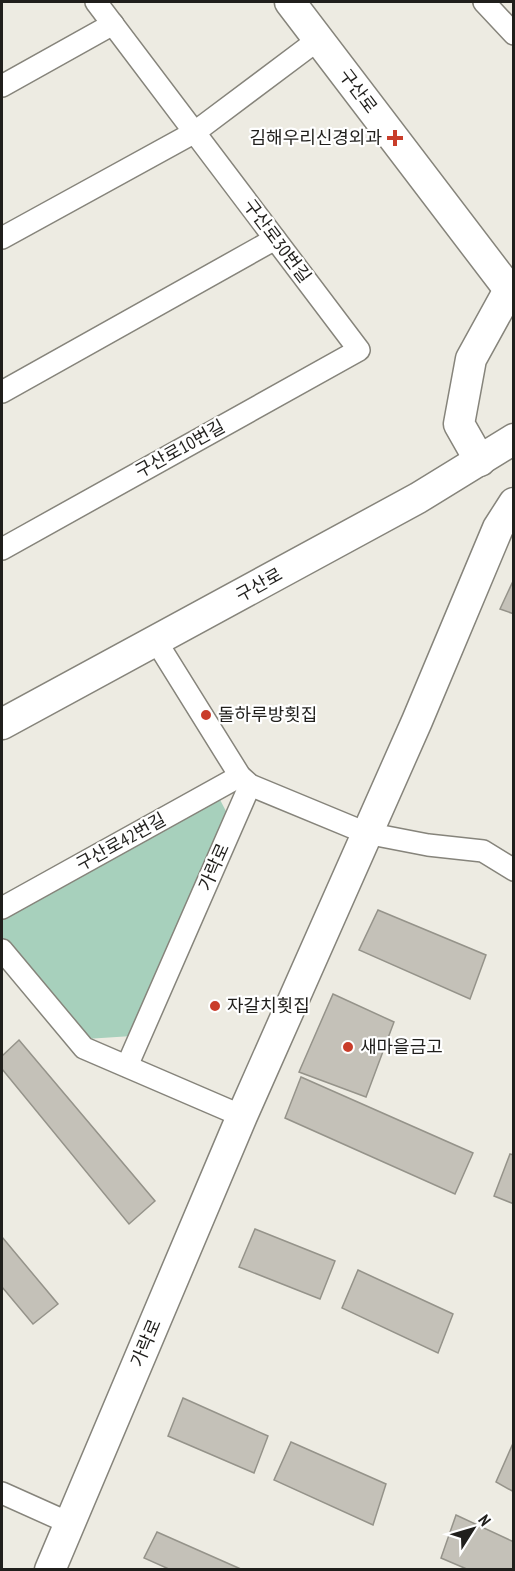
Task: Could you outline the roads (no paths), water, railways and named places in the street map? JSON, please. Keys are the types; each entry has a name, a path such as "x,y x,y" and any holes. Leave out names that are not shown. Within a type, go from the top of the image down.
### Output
{"street":[{"name":"구산로30번길","path":"96,2 359,350"},
{"name":"구산로","path":"290,2 507,280"},
{"path":"486,2 513,34"},
{"path":"2,86 113,24"},
{"path":"2,238 195,132 319,39"},
{"path":"2,392 275,239"},
{"path":"480,461 459,424 471,359 507,280"},
{"name":"구산로10번길","path":"2,549 359,350"},
{"name":"구산로","path":"2,724 418,498 513,439"},
{"name":"가락로","path":"50,1569 242,1116 366,833 508,521"},
{"path":"156,641 245,781 366,833 428,845 483,851 513,870"},
{"name":"가락로","path":"127,1066 245,781"},
{"name":"구산로42번길","path":"2,908 245,781"},
{"path":"2,950 84,1048 242,1116"},
{"path":"2,1492 69,1523"}],"place":[{"name":"김해우리신경외과","path":"395,138"},
{"name":"돌하루방횟집","path":"206,715"},
{"name":"자갈치횟집","path":"215,1006"},
{"name":"새마을금고","path":"348,1047"}]}
